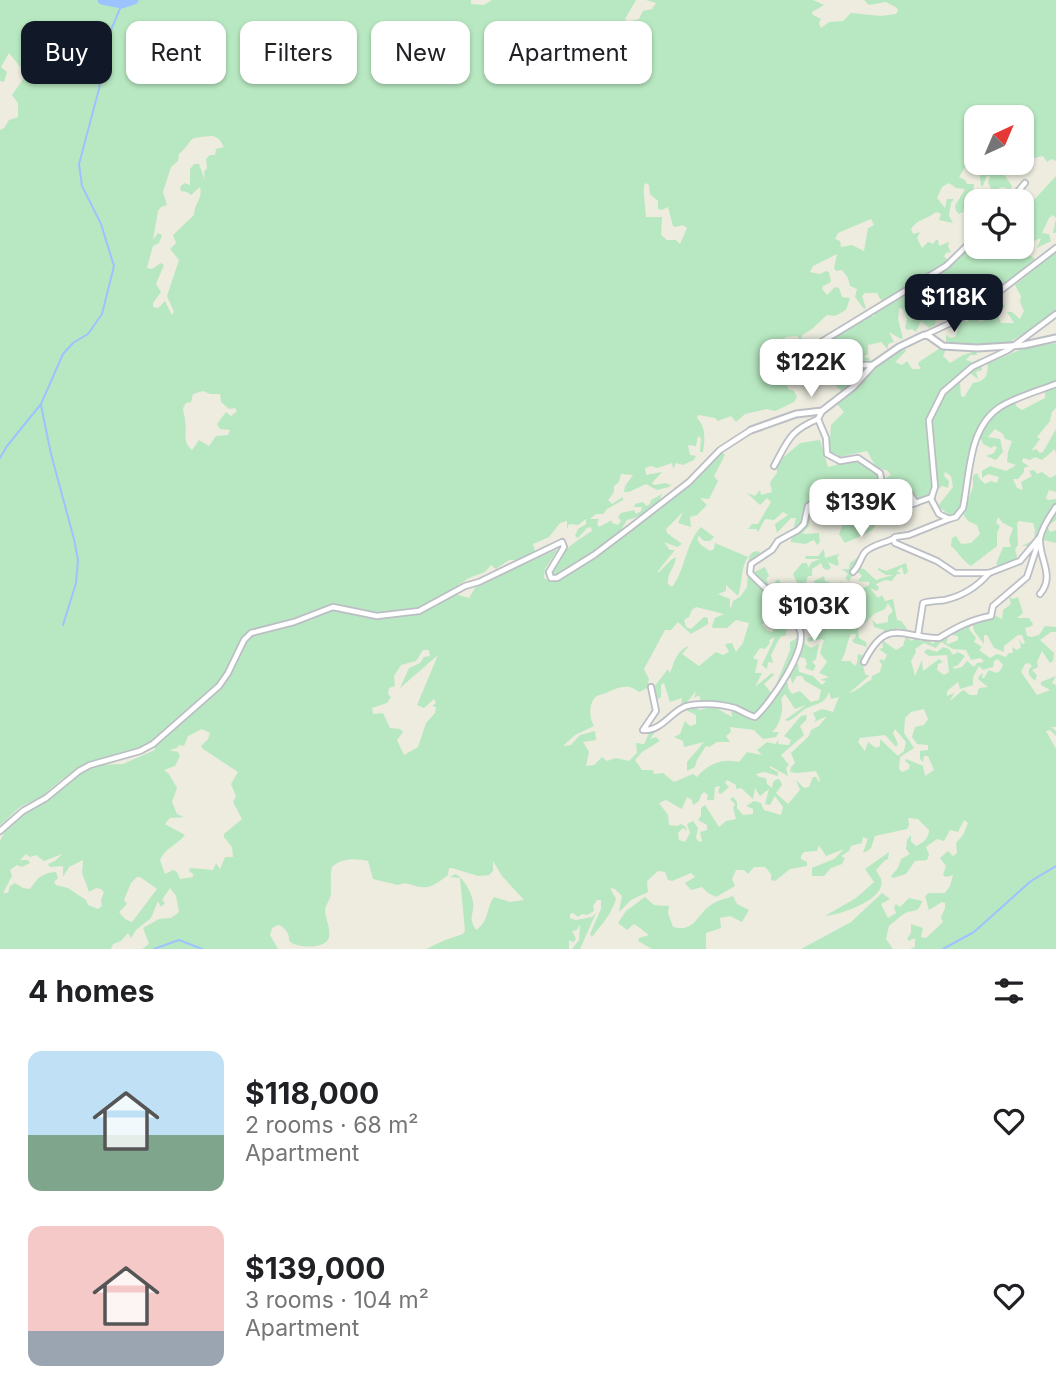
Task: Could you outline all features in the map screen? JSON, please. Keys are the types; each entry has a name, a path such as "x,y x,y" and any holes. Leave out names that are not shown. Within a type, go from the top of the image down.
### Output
{"street":[{"path":"1020,189 1025,183"},
{"path":"774,466 787,440 797,430 818,419 822,411 853,387 873,365 899,347 979,307 1056,248"},
{"path":"873,365 812,358 809,353 818,344 946,266 964,249"},
{"path":"949,519 939,514 932,497 935,486 929,420 935,406 949,385 972,367 1008,350 1056,314"},
{"path":"924,335 939,344 951,347 977,348 1056,338"},
{"path":"853,572 860,564 863,553 895,537 909,536 956,517 963,508 975,443 992,414 1012,401 1056,384"},
{"path":"0,831 23,811 46,798 90,765 140,751 153,744 219,686 244,640 251,633 333,607 377,617 419,611 465,586 480,582 562,542 564,547 549,572 551,578 557,578 631,527 689,482 720,450 751,430 796,414 822,411"},
{"path":"818,419 826,438 827,454 840,461 858,458 865,461 880,473 885,488 904,486 916,503"},
{"path":"651,687 656,711 643,730 648,731 662,724 689,705 714,704 732,707 755,717 781,686 796,657 802,636 793,621 779,613 771,595 750,573 751,564 772,550 778,541 798,530 804,524 808,506 814,502 865,510 896,508 932,497"},
{"path":"864,662 875,642 884,635 896,632 939,638 955,627 991,616 993,606 1027,577 1040,537 1056,507"},
{"path":"893,539 895,543 937,561 955,573 989,573 1020,561 1040,537"},
{"path":"1040,537 1048,570 1047,580 1040,594"},
{"path":"918,635 923,603 947,600 982,581 989,573"}],"green space":[{"path":"0,0 471,0 471,4 484,5 492,0 636,0 626,21 484,21 484,84 652,84 652,21 631,21 639,19 643,11 652,9 656,3 646,0 813,0 824,5 812,12 821,19 821,28 829,22 843,21 851,13 881,16 896,14 898,11 886,2 869,5 864,0 1056,0 1056,161 1051,159 1047,162 1043,156 1034,158 1034,105 964,105 964,169 959,177 967,184 974,184 973,189 956,188 949,183 942,187 937,198 945,208 947,199 954,199 949,216 953,223 939,220 941,214 936,212 916,223 911,229 913,234 920,232 917,238 922,248 928,242 933,244 936,240 939,246 949,242 951,252 944,256 948,261 946,266 964,253 964,259 1035,259 980,303 968,293 958,291 956,294 966,306 966,310 963,312 958,303 954,302 952,305 957,315 953,320 947,317 936,319 935,325 929,328 921,321 916,332 907,330 907,319 903,309 899,308 898,319 903,338 889,332 894,342 888,344 888,349 881,342 868,345 868,354 863,357 869,358 872,363 889,359 896,352 905,349 895,362 902,365 907,361 912,369 920,369 919,362 940,348 946,349 943,356 950,363 976,351 977,355 970,355 966,360 973,362 981,358 982,370 976,372 978,379 967,371 962,376 961,396 964,397 973,383 986,376 987,361 991,358 992,361 1025,348 1056,343 1056,381 1009,398 987,414 987,422 1012,400 1015,400 1016,406 1022,410 1045,398 1045,389 1056,388 1056,408 1031,451 1036,449 1040,453 1043,452 1056,429 1056,455 1055,449 1042,460 1035,457 1030,460 1023,458 1022,462 1029,466 1024,468 1018,479 1013,479 1017,488 1023,490 1021,482 1032,476 1029,471 1034,470 1037,474 1042,472 1050,478 1056,475 1056,492 1049,490 1046,498 1056,499 1056,520 1047,526 1050,532 1056,530 1056,543 1039,539 1030,546 1022,546 1034,540 1035,530 1033,523 1019,521 1018,545 1015,549 1017,557 1007,565 996,564 1003,547 1011,547 1009,540 1013,528 998,517 996,523 1000,526 997,546 971,566 951,546 952,538 956,536 961,544 971,543 980,534 977,525 968,521 963,514 973,487 973,476 977,473 985,484 991,481 997,483 999,477 988,474 982,478 982,471 990,466 1006,471 1016,465 1007,462 1012,441 1005,439 1003,434 995,429 988,437 1000,439 1003,452 996,460 986,456 994,453 997,447 991,448 983,444 980,437 983,427 979,429 965,495 956,514 949,515 938,506 953,487 951,476 945,472 944,476 949,481 948,488 933,488 929,494 916,499 904,485 882,493 885,500 908,496 912,503 876,507 810,500 811,505 820,505 820,515 812,509 809,526 802,534 819,533 820,542 817,545 814,540 805,544 791,542 798,532 794,526 796,518 791,518 777,533 775,524 788,515 783,512 774,520 765,519 758,532 756,529 748,529 752,524 758,524 771,502 767,498 760,505 747,493 755,496 760,490 761,495 772,492 770,482 777,473 777,463 800,443 820,440 828,467 856,461 879,475 880,482 891,475 888,471 876,467 867,451 839,457 829,453 831,425 844,412 837,404 847,393 841,391 827,376 837,379 840,376 857,376 865,371 864,367 860,366 815,374 812,380 811,375 804,374 795,386 790,383 790,376 785,377 788,389 794,391 797,397 794,402 775,411 767,409 745,414 736,422 731,416 718,421 698,415 704,434 703,452 700,452 701,438 698,436 696,446 688,445 690,455 696,456 694,460 683,465 676,463 673,469 672,463 657,468 645,468 646,475 662,472 652,483 654,485 665,483 671,485 669,487 657,490 646,484 624,492 633,475 621,474 608,500 612,504 623,497 623,500 603,514 596,514 590,519 599,519 599,527 612,520 612,523 618,525 621,513 634,510 636,514 641,511 642,507 634,507 635,504 643,502 646,506 662,494 660,500 648,512 627,520 619,533 557,576 553,574 562,554 592,531 591,527 587,528 578,538 575,536 578,529 586,524 586,519 578,525 569,524 567,529 567,521 560,523 549,537 533,544 535,551 517,560 509,560 496,569 491,565 485,572 469,578 432,602 411,611 417,614 455,594 469,598 475,588 487,580 558,549 545,569 544,578 552,582 559,580 632,529 722,452 725,455 714,476 718,481 709,499 700,498 707,505 697,515 690,517 691,527 678,523 683,512 666,529 667,533 682,544 677,547 664,542 670,550 675,550 657,572 676,557 668,580 672,587 692,540 701,527 714,537 710,541 704,541 699,536 697,539 710,551 714,549 715,543 748,557 738,596 726,585 726,591 718,594 730,599 730,610 733,601 741,596 747,587 749,556 753,552 758,551 761,554 754,566 754,572 765,567 769,576 766,579 768,584 772,585 778,579 781,583 787,583 792,591 789,594 792,604 773,615 771,623 766,621 762,625 773,632 773,624 778,622 781,628 787,625 786,635 780,637 771,655 773,663 768,662 767,669 762,665 775,637 769,640 770,643 765,649 760,648 753,658 758,660 755,673 762,673 755,687 772,673 774,675 764,684 772,694 777,695 778,690 774,690 790,650 790,642 801,636 811,648 819,644 816,659 812,662 816,666 813,671 805,668 805,658 797,657 795,662 799,672 813,676 822,685 826,681 820,680 829,677 819,673 827,662 820,653 824,640 808,642 807,639 813,636 813,629 786,614 793,611 798,603 804,606 815,601 820,607 823,594 816,591 805,596 803,590 797,592 798,585 793,574 802,563 807,563 808,568 812,562 820,559 806,559 805,556 818,556 824,549 825,558 839,554 839,564 837,566 828,562 831,568 827,570 821,563 812,569 812,576 808,576 806,582 811,588 815,585 814,581 824,576 825,581 831,583 825,590 827,592 834,584 841,582 855,592 869,585 869,582 858,581 862,576 858,572 855,572 849,581 845,578 848,574 842,569 849,569 850,563 858,557 861,561 859,568 876,580 893,575 886,575 878,568 886,571 906,563 908,572 904,575 902,567 897,571 901,574 897,574 892,581 885,580 876,584 879,588 877,591 870,588 878,598 882,595 885,601 893,599 897,620 908,630 897,628 893,633 882,635 884,630 874,627 872,620 877,624 888,622 888,616 893,611 888,603 885,609 874,614 864,624 866,618 858,628 859,638 866,642 867,647 854,643 852,640 856,634 851,634 841,661 850,661 855,666 858,654 866,656 868,663 863,666 865,674 869,676 849,693 880,672 882,664 879,661 884,661 887,655 879,649 883,648 882,640 896,650 903,646 906,636 911,641 916,638 921,641 928,639 932,644 946,636 946,643 949,644 958,640 958,636 952,633 971,624 969,629 976,638 974,642 982,647 979,650 990,658 997,654 1006,657 1013,653 1012,647 1017,650 1021,647 1019,639 1022,644 1025,643 1022,635 1004,646 1004,652 994,648 987,635 984,635 984,644 974,631 973,624 996,616 1002,619 1003,610 1011,604 1009,597 1018,597 1023,613 1017,618 1029,618 1033,624 1025,628 1027,636 1039,635 1045,626 1056,627 1056,632 1051,632 1040,640 1054,653 1053,661 1050,663 1042,651 1037,662 1038,667 1032,670 1037,675 1035,681 1029,675 1032,666 1029,663 1025,664 1021,672 1037,695 1050,690 1041,685 1041,682 1056,676 1052,683 1056,685 1056,727 1051,727 1056,731 1056,736 1050,730 1046,731 1056,749 1056,949 910,949 915,947 915,938 909,941 907,939 911,933 911,924 923,928 921,937 926,938 943,922 941,917 945,903 942,902 929,910 925,896 929,893 945,893 950,886 953,875 943,875 946,866 940,858 948,851 953,856 957,853 956,843 968,823 964,820 958,832 950,830 944,841 937,839 926,847 929,855 927,860 915,861 906,874 893,878 891,876 901,859 910,854 906,849 911,835 911,841 916,846 925,840 929,833 918,819 908,818 907,829 875,836 871,848 866,852 863,852 868,839 863,837 862,843 851,846 849,851 841,856 845,858 842,864 831,868 824,876 812,876 812,868 834,859 844,849 826,856 819,845 817,851 804,852 801,856 807,866 790,869 775,881 771,880 771,874 765,867 754,867 748,874 744,870 736,870 732,879 735,886 716,897 702,887 691,890 685,883 695,877 691,873 672,881 668,880 665,872 658,871 647,881 648,892 631,900 619,912 622,896 610,888 616,899 614,905 592,937 590,934 601,909 601,900 597,900 593,906 594,911 587,915 578,917 570,914 570,918 576,920 592,917 596,913 580,949 572,949 579,940 580,924 577,930 572,931 576,939 573,942 569,940 569,949 426,949 465,931 460,878 471,894 472,921 476,930 483,923 494,897 510,902 524,900 502,876 493,861 493,871 489,875 478,876 449,868 448,875 425,887 398,885 373,879 368,861 354,859 344,860 332,867 331,894 325,910 329,937 318,946 293,944 283,927 278,925 272,928 270,935 278,949 142,949 149,944 143,928 159,919 171,918 179,912 176,896 170,888 162,900 165,903 161,907 158,901 151,918 136,930 131,938 128,933 121,941 113,944 111,949 0,949 0,841 9,822 45,802 81,774 98,765 123,764 155,750 154,745 181,721 147,746 79,768 41,798 21,807 0,825 0,130 9,120 18,117 18,103 12,95 21,82 112,84 112,21 21,21 21,68 9,53 1,67 7,72 4,82 0,81","holes":["213,136 219,139 224,147 216,149 215,155 206,159 205,180 199,164 194,164 190,169 190,185 184,183 180,187 181,191 191,195 200,187 201,191 194,215 173,235 176,243 170,249 179,260 167,296 174,312 172,315 165,301 158,308 153,307 161,292 156,284 164,265 161,263 152,269 147,268 153,246 159,243 162,235 158,233 153,240 158,211 167,205 163,192 171,167 194,138","645,183 649,185 650,194 658,201 658,209 668,207 673,226 683,225 687,228 680,244 661,235 662,217 646,217 644,186","871,219 874,225 868,228 864,251 852,245 841,247 840,241 835,239 838,233","837,254 834,268 836,271 842,270 850,286 857,289 855,297 864,309 866,308 862,296 865,293 877,293 882,302 874,317 872,315 847,327 812,352 825,358 835,352 838,354 838,360 845,361 844,364 815,359 785,344 783,340 797,336 805,347 816,344 824,337 810,344 801,338 802,335 827,315 835,316 846,310 850,298 842,297 839,288 835,287 827,295 822,289 831,282 829,272 810,272 813,266","947,273 957,286 946,303 949,310 935,312 929,305 912,302 924,297 927,290 931,294 933,304 942,302 945,296 943,291 948,284 937,284 935,281","203,391 220,394 221,402 229,409 235,408 237,411 231,416 226,412 217,424 220,429 230,430 228,435 216,436 209,446 199,440 192,450 186,439 183,408 186,403 191,402 193,394","696,607 724,614 715,618 713,628 727,628 736,620 749,623 743,643 736,652 732,643 725,644 729,652 723,655 716,652 699,666 682,654 689,646 685,648 670,673 668,669 654,687 657,700 661,697 661,685 664,683 670,702 682,698 683,707 696,691 694,698 699,695 701,701 734,705 749,717 731,709 732,717 714,708 700,710 686,707 686,710 696,715 696,724 690,726 685,721 680,734 674,737 683,741 684,747 704,742 687,762 687,771 695,767 706,746 717,742 730,742 726,736 731,732 730,727 754,730 763,739 776,737 779,732 772,732 781,717 781,699 785,694 795,709 806,705 785,720 788,721 822,701 829,692 831,699 839,697 833,712 822,709 813,713 816,719 814,722 827,716 791,753 795,763 790,772 816,771 820,780 819,782 813,777 809,787 804,788 796,780 800,790 788,804 776,793 782,785 780,780 773,782 772,788 767,784 766,778 756,774 764,772 778,776 778,772 770,766 788,776 786,768 789,765 781,755 804,735 800,726 807,715 801,716 784,736 791,740 789,745 778,744 779,740 775,744 767,742 757,750 762,755 747,752 739,762 716,763 697,777 693,774 674,782 663,773 654,774 653,770 642,770 635,760 642,752 660,741 656,737 650,739 654,729 644,744 636,743 637,753 629,761 616,758 607,761 602,757 594,765 586,766 589,752 583,742 596,740 595,731 580,735 571,745 563,746 575,735 594,726 590,710 597,696 624,687 639,692 647,688 649,679 644,669 665,630 671,630 678,622 691,634 708,624 708,618 704,617 691,629 686,627 684,620","941,642 953,649 966,650 971,660 981,658 984,662 977,663 974,667 967,661 962,667 954,669 965,656 958,652 953,655 949,649 943,647 937,652 927,649 924,652 929,656 947,655 949,672 944,675 937,670 938,664 943,662 939,659 923,671 922,660 915,676 911,661 915,649 924,643 936,648","423,650 429,650 430,656 424,657 420,663 409,668 400,688 438,655 417,705 424,708 434,699 436,703 432,706 436,707 435,713 426,723 418,747 404,755 397,740 403,732 390,728 383,713 373,714 372,708 387,703 391,697 388,694 389,688 395,686 394,676 401,665 416,661","998,659 1003,665 1000,671 996,673 989,670 984,678 983,673 979,676 978,679 988,687 979,688 977,695 970,695 963,690 950,701 954,693 947,696 947,691 958,682 960,689 973,685 973,677 979,666 983,670 993,667 994,661","797,676 802,676 805,681 821,690 819,700 811,702 800,691 792,694 788,683 784,682 786,677 791,678 792,684","924,709 928,719 924,725 915,727 912,737 917,744 928,745 928,750 920,751 920,759 923,762 924,756 928,756 934,770 925,776 923,766 906,759 910,765 909,769 902,772 899,769 900,757 914,748 904,733 905,718 911,712","202,729 210,733 201,746 203,749 238,772 231,784 236,796 233,802 242,819 224,834 232,847 233,857 225,857 220,869 216,863 213,870 190,868 193,877 180,879 173,870 165,874 160,860 165,852 185,835 165,824 170,818 184,817 177,814 172,802 177,788 164,770 175,766 180,756 178,752 169,750 179,745 184,746 188,736","895,729 906,742 904,751 898,756 880,739 880,746 876,748 868,742 865,751 858,742 860,738 885,735 896,747 898,744 893,733","727,780 753,799 755,788 760,796 769,789 765,804 770,805 775,796 783,807 781,815 764,810 761,803 754,801 746,806 753,809 753,814 743,815 733,797 730,799 735,804 733,808 736,819 726,821 719,827 705,805 701,808 698,820 707,825 707,830 700,832 702,841 699,842 696,838 698,828 693,821 687,824 690,833 685,842 679,840 678,833 683,828 687,831 686,827 681,824 669,825 668,815 659,803 666,800 682,809 687,797 692,800 693,805 704,792 708,795 707,800 714,800 715,787 720,786 718,792 721,794 729,787 725,783","26,854 30,857 36,855 44,861 62,854 48,864 50,867 63,866 63,877 69,867 83,860 82,873 89,892 96,888 104,892 102,906 98,909 88,905 86,900 68,888 56,885 56,872 40,877 30,889 15,883 10,886 8,893 3,893 12,876 10,870 17,865 22,867 30,863 28,860 20,860","137,877 157,889 132,922 119,912 127,904 124,900 131,883"]},
{"path":"980,175 987,175 983,186"},
{"path":"987,175 1004,175 1012,186 1010,189 991,189 988,182 990,177"},
{"path":"1056,176 1056,218 1053,215 1049,218 1042,233 1049,234 1051,241 1037,248 1041,238 1034,241 1034,200"},
{"path":"964,191 963,212 959,214 955,206"},
{"path":"1056,252 1056,311 1034,329 1009,342 989,345 950,345 946,342 946,335 955,337 961,320 967,322 974,315 980,322 993,316 989,305 995,299 1002,301 1005,306 1002,310 994,307 1001,323 1014,323 1007,312 1012,312 1020,319 1024,311 1015,285"},
{"path":"862,513 860,524 864,529 870,528 874,519 879,519 879,522 871,531 845,543 839,534 845,518 856,520"},
{"path":"889,852 888,859 876,870 881,879 877,894 860,905 825,916 856,898 874,882 865,869"},
{"path":"882,893 890,899 881,904 888,918 896,913 896,904 900,907 909,898 922,901 917,910 907,912 889,926 886,939 893,949 801,949 851,922"},
{"path":"733,896 737,904 749,910 742,922 730,916 720,918 721,928 706,933 706,949 652,949 638,941 639,938 649,935 634,924 627,930 618,923 626,911 645,897 654,905 669,906 668,913 673,927 686,928 713,903"}],"waterway":[{"path":"102,0 122,4 134,0"},
{"path":"0,458 41,404 63,354 73,343 88,334 102,314 114,266 101,224 82,186 79,164 99,89 105,44 122,4"},
{"path":"41,405 78,560 76,583 63,625"},
{"path":"943,949 974,932 1031,881 1056,866"},
{"path":"154,949 179,940 202,949"}]}
